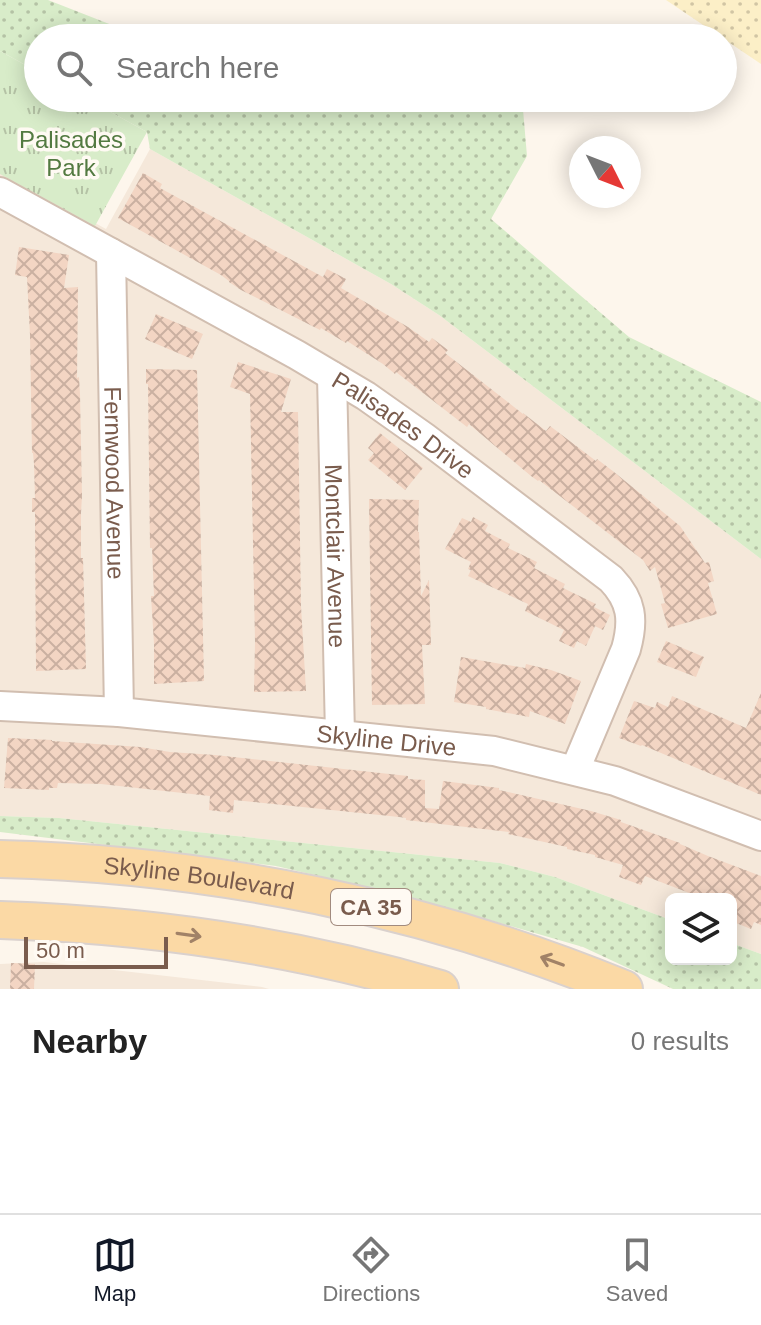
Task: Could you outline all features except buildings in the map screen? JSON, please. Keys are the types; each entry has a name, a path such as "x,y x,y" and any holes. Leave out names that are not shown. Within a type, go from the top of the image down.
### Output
{"main road":[{"path":"0,847 109,864"},
{"name":"Skyline Boulevard","path":"0,859 109,864 238,881 371,907 496,942 624,989"},
{"name":"CA 35","path":"0,920 105,925 212,938 296,953 440,989"},
{"path":"0,936 105,925"}],"street":[{"name":"Palisades Drive","path":"0,192 366,396 611,579 628,603 630,634 575,770"},
{"name":"Fernwood Avenue","path":"111,253 119,712"},
{"name":"Montclair Avenue","path":"332,376 340,735"},
{"name":"Skyline Drive","path":"0,706 119,712 494,751 615,781 761,836"}],"shaded area":[{"path":"150,149 391,284 439,315 761,559 761,954 737,945 737,893 665,893 665,918 555,877 500,863 59,818 0,816 0,171 106,229"},
{"path":"44,962 269,989 0,989 0,964"}],"green space":[{"path":"0,0 48,0 109,24 24,24 24,64 0,51"},
{"name":"Palisades Park","path":"0,51 24,64 24,112 111,112 147,132 95,226 0,174"},
{"path":"111,112 523,112 527,156 491,219 629,337 761,402 761,559 439,315 391,284 150,149 147,132"},
{"path":"0,816 59,818 500,863 555,877 665,918 665,965 737,965 737,945 761,954 761,989 673,989 583,947 417,899 276,866 0,832"}],"sand":[{"path":"666,0 761,0 761,64 737,48 737,24 702,24"}]}
